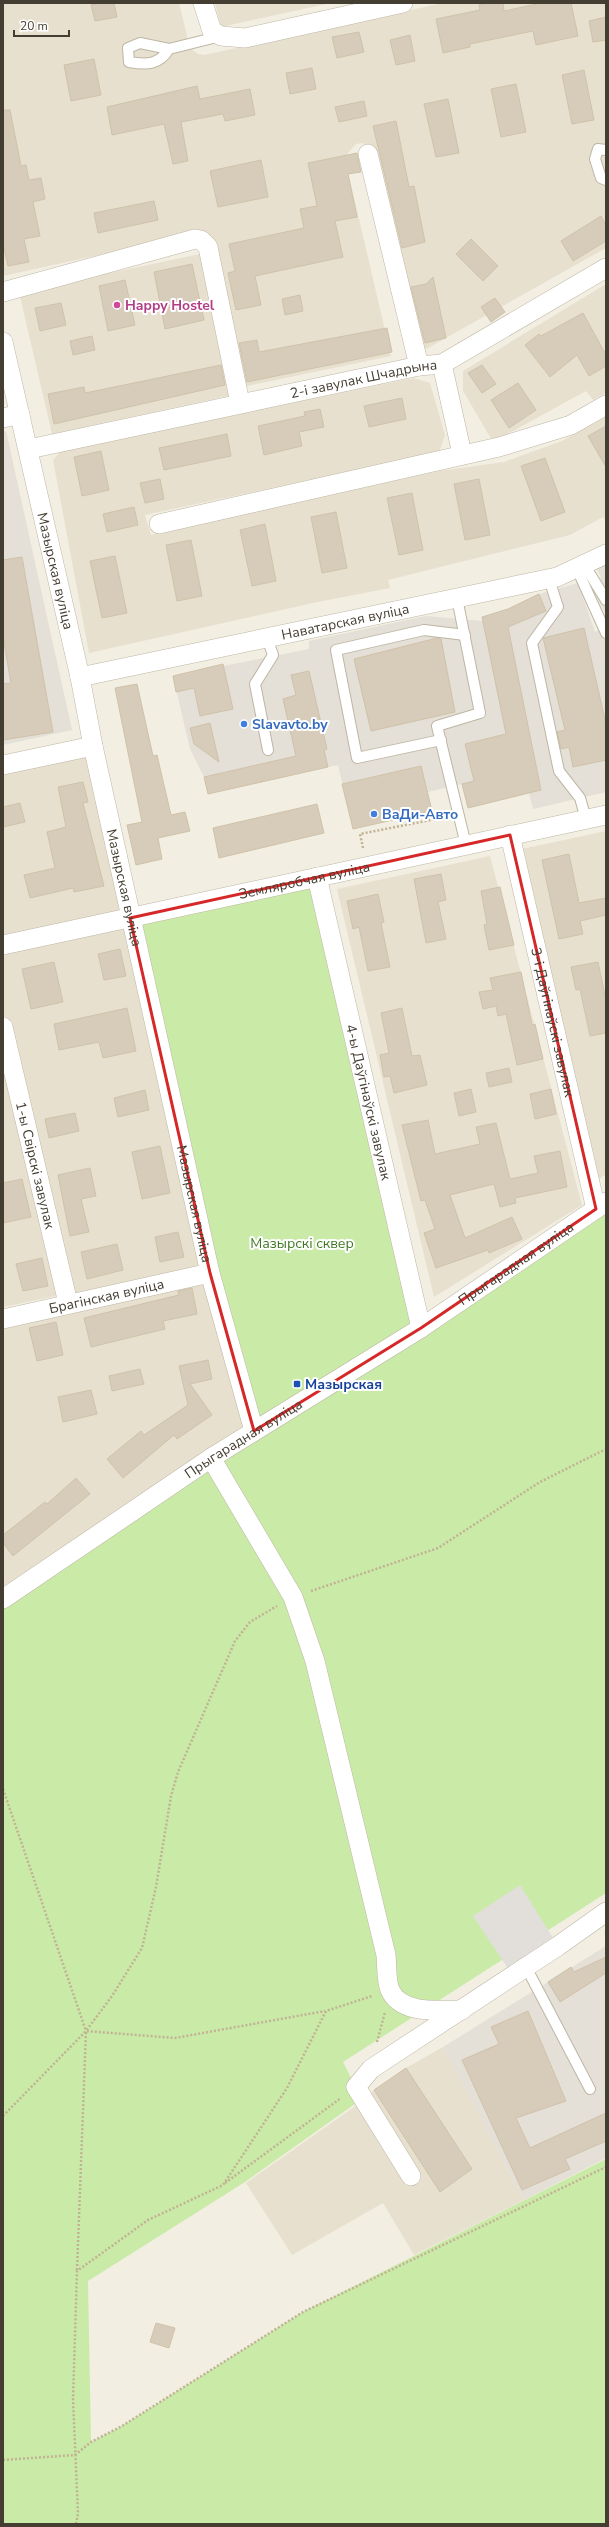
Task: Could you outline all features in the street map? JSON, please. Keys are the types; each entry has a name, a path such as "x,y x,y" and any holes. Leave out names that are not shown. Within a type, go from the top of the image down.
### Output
{"street":[{"path":"203,3 212,31 221,36 245,38 403,3"},
{"path":"368,154 419,366"},
{"path":"3,292 195,239 201,240 208,247 240,403"},
{"name":"2-і завулак Шчадрына","path":"29,449 419,366 442,364 606,268"},
{"name":"Мазырская вуліца","path":"3,342 11,416 29,449 80,677 93,746 130,918 210,1273 254,1431"},
{"path":"442,364 462,454"},
{"path":"159,524 462,454 499,447 571,425 606,405"},
{"name":"Наватарская вуліца","path":"80,677 550,579 581,567 606,554"},
{"path":"3,765 93,746"},
{"name":"Земляробчая вуліца","path":"3,945 606,815"},
{"name":"3-і Даўгінаўскі завулак","path":"510,835 601,1205"},
{"name":"4-ы Даўгінаўскі завулак","path":"317,877 421,1328"},
{"name":"1-ы Свірскі завулак","path":"3,1027 68,1303"},
{"name":"Прыгарадная вуліца","path":"3,1600 211,1458 421,1328 601,1205"},
{"name":"Брагінская вуліца","path":"3,1319 68,1303 210,1273"},
{"path":"211,1458 293,1597 315,1661 386,1955 390,1990 403,2003 426,2011 462,2010"},
{"path":"411,2176 356,2087 371,2070 606,1912"}],"lane":[{"path":"169,49 221,36"},
{"path":"606,150 598,149 595,159 601,178 606,180"},
{"path":"581,567 606,600"},
{"path":"581,567 606,633"},
{"path":"550,579 558,607 532,643 559,771 580,798 586,819"},
{"path":"458,598 480,713 437,726 466,845"},
{"path":"441,740 357,758 336,650 424,630 465,635"},
{"path":"266,638 273,656 255,684 268,750"},
{"path":"526,1967 590,2089"}],"path":[{"path":"3,2116 86,2031 112,1996 142,1948 156,1887 172,1796 178,1772 235,1641 250,1622 293,1597 438,1548 540,1482 606,1449"},
{"path":"3,1789 86,2031 73,2399 78,2514 76,2524"},
{"path":"86,2031 175,2038 326,2011 390,1990"},
{"path":"371,2070 390,1990"},
{"path":"222,2185 287,2088 326,2011"},
{"path":"77,2271 148,2220 222,2185 356,2087"},
{"path":"3,2460 75,2455 91,2442 122,2426 303,2312 606,2167"}],"highlighted area":[{"path":"510,835 596,1209 421,1328 254,1431 210,1273 130,918"}],"shaded area":[{"path":"3,3 179,3 190,48 198,54 204,55 443,3 606,3 606,248 428,348 423,349 371,146 362,143 356,144 347,154 346,163 391,356 242,387 194,234 3,276"},
{"path":"215,3 331,3 221,27"},
{"path":"205,253 232,395 52,434 19,292"},
{"path":"606,284 606,393 593,400 586,391 493,442 463,391 463,371"},
{"path":"414,378 430,383 445,435 439,452 145,515 151,535 439,471 504,462 562,441 606,416 606,521 603,517 570,535 388,580 390,588 313,603 89,653 53,460 62,450"},
{"path":"6,431 72,730 3,745 3,432"},
{"path":"606,564 606,614 589,584 601,577 597,569"},
{"path":"578,583 595,632 606,627 606,792 533,809 529,793 468,808 462,784 428,792 432,811 353,829 338,765 208,794 204,777 190,749 173,676 309,649 309,641 426,616 482,621 482,617 508,609 539,594"},
{"path":"93,746 254,1431 3,1600 3,1320 68,1303 3,1027 3,765"},
{"path":"606,831 606,1174 598,1180 522,849"},
{"path":"490,856 582,1205 434,1297 337,889"},
{"path":"3,1046 61,1295 3,1307"},
{"path":"520,1885 558,1946 513,1976 473,1916"},
{"path":"606,1946 606,2158 524,2200 443,2047"},
{"path":"443,2047 524,2200 414,2255 383,2203 292,2255 246,2183 364,2100 374,2090 406,2068"}],"green space":[{"name":"Мазырскі сквер","path":"317,877 421,1328 254,1431 130,918"},
{"path":"606,1206 606,1893 343,2062 362,2099 245,2182 88,2281 91,2442 122,2426 303,2312 606,2159 606,2524 3,2524 3,1602"}],"building":[{"path":"114,3 117,17 95,21 91,5"},
{"path":"487,3 503,3 504,11 541,3 571,3 578,36 536,45 533,31 470,44 470,47 443,53 436,19 480,10 479,5"},
{"path":"606,17 606,40 593,42 589,21"},
{"path":"359,32 364,52 337,58 332,37"},
{"path":"410,35 415,61 396,65 390,40"},
{"path":"94,59 101,95 71,101 64,65"},
{"path":"312,68 316,89 290,94 286,73"},
{"path":"584,70 594,120 572,124 562,75"},
{"path":"516,84 526,132 501,137 491,89"},
{"path":"197,86 200,99 250,89 255,115 225,121 223,114 181,122 188,161 173,164 164,124 112,135 107,107"},
{"path":"448,99 459,153 436,157 424,104"},
{"path":"364,101 367,116 339,122 335,107"},
{"path":"3,110 10,110 21,166 26,165 29,180 41,178 45,199 33,202 40,236 24,239 29,262 8,266 3,244"},
{"path":"396,121 409,187 414,186 425,242 402,248 373,126"},
{"path":"357,153 361,172 348,174 357,217 335,221 343,257 255,276 261,305 236,310 228,273 235,271 229,244 304,228 300,209 317,206 308,163"},
{"path":"261,160 268,197 218,207 210,171"},
{"path":"154,201 158,220 98,233 94,213"},
{"path":"601,216 606,225 606,241 573,261 561,241"},
{"path":"471,239 498,266 483,281 456,254"},
{"path":"192,264 204,320 165,329 154,272"},
{"path":"433,277 446,338 425,343 411,287 426,284"},
{"name":"Happy Hostel","path":"125,280 135,325 108,331 99,286"},
{"path":"300,295 303,311 285,315 282,299"},
{"path":"495,298 505,312 491,322 481,307"},
{"path":"61,303 66,325 40,331 35,308"},
{"path":"583,313 606,355 606,366 589,376 577,355 550,377 525,345 539,334 541,336"},
{"path":"387,328 392,352 247,382 239,343 257,340 259,352"},
{"path":"92,336 95,350 73,355 70,341"},
{"path":"221,365 225,385 54,424 48,394 84,387 85,393"},
{"path":"482,365 496,384 482,393 468,373"},
{"path":"518,383 536,410 509,428 491,400"},
{"path":"402,398 406,419 369,427 364,406"},
{"path":"320,409 324,427 299,432 302,446 264,455 258,426 305,416 304,412"},
{"path":"606,426 606,467 588,436"},
{"path":"227,434 231,456 164,470 159,448"},
{"path":"101,451 109,490 82,496 74,457"},
{"path":"545,458 565,512 541,521 521,466"},
{"path":"160,479 164,499 145,503 140,483"},
{"path":"479,479 490,535 465,540 454,484"},
{"path":"412,493 423,550 399,555 387,498"},
{"path":"134,507 138,525 107,532 103,514"},
{"path":"336,512 347,568 322,573 311,517"},
{"path":"265,524 276,581 252,586 240,530"},
{"path":"191,540 202,596 177,601 166,545"},
{"path":"115,556 127,613 102,618 90,561"},
{"path":"22,557 53,732 3,740 3,684 11,683 3,637 3,560"},
{"path":"539,594 546,611 508,627 541,790 468,808 462,784 474,781 465,744 506,734 482,617 508,609"},
{"path":"584,628 606,724 606,760 573,767 569,747 561,749 557,732 565,730 543,638"},
{"path":"437,638 441,639 455,712 371,731 354,659"},
{"path":"223,664 233,709 200,716 194,688 176,692 173,676"},
{"path":"309,671 327,749 324,750 328,767 208,794 204,777 296,756 283,699 296,695 291,675"},
{"path":"137,684 153,756 157,755 171,815 185,812 190,831 158,838 162,859 136,865 127,825 142,822 115,688"},
{"path":"210,723 219,762 194,744 190,728"},
{"path":"421,766 432,811 353,829 342,784"},
{"path":"83,782 88,802 83,803 104,886 74,892 73,888 30,898 24,875 55,868 47,832 66,827 58,787"},
{"path":"20,803 25,822 3,827 3,807"},
{"path":"317,804 324,833 219,858 213,828"},
{"path":"569,854 579,903 606,898 606,915 580,921 583,934 559,939 542,860"},
{"path":"441,874 446,900 438,902 446,939 426,943 414,879"},
{"path":"500,887 514,945 489,950 484,925 487,924 481,891"},
{"path":"378,894 384,922 381,923 390,967 368,971 359,927 353,929 347,901"},
{"path":"120,949 126,976 104,980 98,954"},
{"path":"54,962 63,1002 31,1009 22,969"},
{"path":"598,962 606,1000 606,1033 590,1036 580,989 576,990 571,967"},
{"path":"521,972 532,1025 535,1024 543,1059 517,1065 506,1014 498,1016 496,1006 483,1009 479,992 493,990 490,978"},
{"path":"127,1008 136,1051 103,1058 99,1042 59,1050 54,1024"},
{"path":"402,1008 412,1056 420,1055 427,1085 394,1093 390,1076 384,1077 380,1055 389,1053 381,1013"},
{"path":"509,1068 512,1082 489,1087 486,1073"},
{"path":"471,1089 476,1112 459,1116 454,1093"},
{"path":"551,1089 556,1114 535,1119 530,1094"},
{"path":"145,1090 149,1110 118,1117 114,1098"},
{"path":"75,1113 79,1131 49,1138 45,1119"},
{"path":"428,1120 435,1154 480,1144 476,1127 496,1123 510,1179 538,1173 534,1156 560,1151 567,1187 515,1198 516,1203 500,1207 494,1184 450,1195 465,1238 512,1217 522,1239 489,1253 488,1250 436,1268 424,1233 435,1229 425,1200 421,1201 402,1125"},
{"path":"160,1146 170,1193 142,1199 132,1152"},
{"path":"90,1168 96,1196 81,1199 89,1232 70,1236 58,1175"},
{"path":"22,1179 31,1217 3,1223 3,1183"},
{"path":"178,1232 184,1257 160,1262 155,1237"},
{"path":"117,1244 123,1270 87,1279 81,1252"},
{"path":"42,1258 48,1286 23,1291 16,1264"},
{"path":"192,1288 197,1314 163,1321 165,1329 91,1347 84,1318 179,1295 178,1291"},
{"path":"56,1322 63,1355 37,1361 29,1328"},
{"path":"208,1360 212,1379 190,1384 212,1415 177,1439 174,1435 123,1478 107,1459 141,1431 144,1435 188,1405 179,1366"},
{"path":"140,1369 144,1384 112,1391 109,1376"},
{"path":"91,1390 97,1414 63,1422 58,1397"},
{"path":"76,1478 90,1494 13,1556 3,1543 3,1535 45,1502 47,1504"},
{"path":"606,1957 606,1973 560,2002 548,1982 571,1967 574,1972"},
{"path":"528,2011 566,2101 516,2118 530,2148 606,2113 606,2141 565,2159 570,2169 522,2190 462,2060 499,2044 491,2027"},
{"path":"406,2068 472,2169 440,2192 374,2090"},
{"path":"156,2323 175,2328 169,2348 150,2342"}],"place":[{"name":"Happy Hostel","path":"117,305"},
{"name":"Slavavto.by","path":"244,724"},
{"name":"ВаДи-Авто","path":"374,814"},
{"name":"Мазырская","path":"297,1384"}]}
